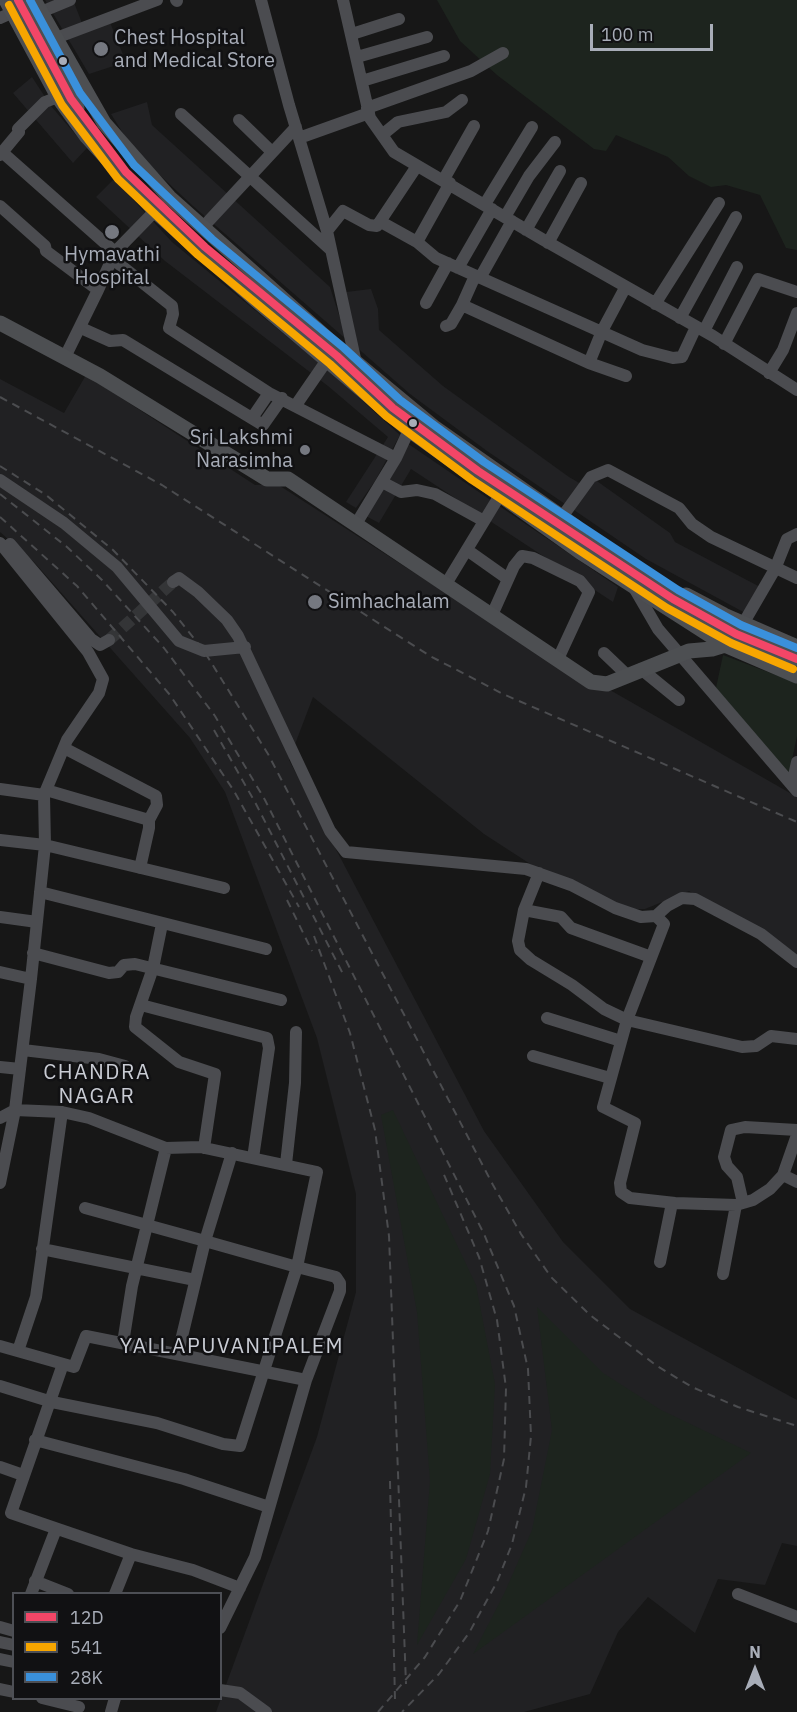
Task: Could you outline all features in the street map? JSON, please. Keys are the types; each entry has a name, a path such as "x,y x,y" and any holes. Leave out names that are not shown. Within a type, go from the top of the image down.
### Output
{"main road":[{"path":"37,6 104,123 169,197 356,363 435,428 562,517 693,599 735,634 797,647"},
{"path":"9,8 58,97 87,137 155,211 409,430 633,586 735,634 797,659"},
{"path":"9,8 100,141 126,172 205,247 337,356 393,408 441,445 673,599 735,634 797,676"},
{"path":"0,323 65,357 267,479 288,479 595,683 607,684 735,634"}],"street":[{"path":"37,6 70,0"},
{"path":"56,38 157,0"},
{"path":"261,0 327,231 356,363"},
{"path":"343,0 368,110 394,152 447,181 625,288 700,329 797,390"},
{"path":"352,34 399,19"},
{"path":"357,57 428,37"},
{"path":"204,226 273,152 298,132 368,110 471,71 503,53"},
{"path":"362,81 444,57"},
{"path":"58,97 45,102 18,129 19,132 2,154 172,306 174,310 170,328 172,330 269,393 296,405 343,433 356,436 396,458"},
{"path":"382,135 398,122 446,112 462,100"},
{"path":"181,114 330,249"},
{"path":"239,120 273,152"},
{"path":"417,242 474,126"},
{"path":"426,303 453,266 489,207 532,128"},
{"path":"446,326 451,324 478,277 529,176 555,142"},
{"path":"327,231 343,210 372,226 381,222 417,166"},
{"path":"526,230 560,171"},
{"path":"548,243 581,183"},
{"path":"655,304 719,203"},
{"path":"0,206 45,246 46,251 98,290"},
{"path":"65,357 114,256 155,211"},
{"path":"680,318 736,217"},
{"path":"381,222 453,266 642,350 678,358 686,352 737,267"},
{"path":"724,344 758,279 797,292"},
{"path":"589,363 602,331 625,288"},
{"path":"462,305 589,363 626,376"},
{"path":"769,373 783,350 797,313"},
{"path":"81,328 110,341 123,340 264,425 282,399"},
{"path":"296,405 327,360"},
{"path":"252,418 269,393"},
{"path":"356,524 396,458 409,430"},
{"path":"562,517 591,477 608,470 679,508 692,524 711,537 797,578"},
{"path":"0,480 64,523 117,567 179,641 204,651 245,647"},
{"path":"382,482 401,492 417,490 435,494 484,520"},
{"path":"446,584 500,495"},
{"path":"735,634 775,568 787,539 797,534"},
{"path":"0,536 45,583 90,639 100,645 109,640"},
{"path":"0,543 88,652 102,675 99,693 64,748 45,792 45,845 31,978 15,1110 0,1183"},
{"path":"467,550 508,579"},
{"path":"492,615 517,561 525,556 540,561 588,587 589,591 558,659"},
{"path":"173,582 179,578 198,592 227,620 245,647 250,665 330,831 346,852 500,865 539,873 571,885 615,908 641,917 656,916 666,906 682,898 695,899 760,934 797,962"},
{"path":"633,586 658,629 795,788"},
{"path":"604,653 679,700"},
{"path":"64,748 156,796 157,805 149,820 140,868"},
{"path":"795,788 797,762"},
{"path":"0,789 45,792 114,807 149,820"},
{"path":"0,840 45,845 224,888"},
{"path":"539,873 524,910 518,941 522,954 572,985 604,1009 627,1020 742,1047 756,1046 771,1036 797,1039"},
{"path":"40,892 266,949"},
{"path":"524,910 561,918 571,928 651,957"},
{"path":"656,916 664,924 627,1020 610,1078 604,1109 635,1123 620,1183 621,1191 630,1198 672,1203 739,1204 753,1200 770,1189 783,1175 797,1135"},
{"path":"0,917 37,922"},
{"path":"162,924 153,968 135,1027 179,1062 215,1074 204,1148"},
{"path":"33,953 109,973 118,972 127,964 153,968 281,1000"},
{"path":"0,972 31,978"},
{"path":"141,1005 267,1038 269,1048 253,1158"},
{"path":"547,1018 621,1041"},
{"path":"286,1164 295,1083 296,1032"},
{"path":"22,1050 99,1059 125,1066"},
{"path":"533,1056 610,1078"},
{"path":"0,1067 20,1069"},
{"path":"0,1118 15,1110 62,1112 89,1118 166,1148 204,1148 310,1169 318,1175 297,1267 262,1370 244,1440 238,1447 157,1423 52,1401 0,1386"},
{"path":"18,1351 36,1297 62,1112"},
{"path":"723,1274 739,1204 737,1177 727,1166 724,1157 731,1130 745,1127 797,1130"},
{"path":"123,1343 132,1286 166,1148"},
{"path":"178,1353 205,1241 232,1153"},
{"path":"783,1175 797,1182"},
{"path":"660,1262 672,1203"},
{"path":"85,1208 336,1277 340,1283 340,1291 306,1380 255,1557 222,1624"},
{"path":"42,1249 195,1280"},
{"path":"1,1350 18,1351 74,1367 86,1336 306,1380"},
{"path":"63,1364 52,1401 6,1511 130,1554 193,1570 240,1588"},
{"path":"35,1440 184,1479 269,1507"},
{"path":"0,1467 23,1475"},
{"path":"56,1529 33,1587 62,1592"},
{"path":"115,1592 130,1554"},
{"path":"738,1594 797,1617"},
{"path":"222,1690 240,1693 266,1712"},
{"path":"51,1700 79,1706"}],"shaded area":[{"path":"45,0 73,0 82,23 107,15 126,62 89,74"},
{"path":"437,0 797,0 797,250 786,248 760,195 726,185 711,187 689,176 668,157 616,135 606,151 594,149 497,75 460,41"},
{"path":"32,77 51,106 87,148 73,163 13,93"},
{"path":"147,102 152,125 330,287 347,340 150,166 124,135 111,114"},
{"path":"114,179 172,242 335,376 400,435 375,481 356,508 346,502 388,437 328,386 165,261 96,197"},
{"path":"371,289 378,309 379,330 443,386 569,477 588,488 594,479 670,533 675,542 762,588 747,614 646,559 487,451 410,394 356,346 346,292"},
{"path":"86,375 255,485 277,484 427,581 610,690 797,797 797,959 689,891 645,909 627,909 538,869 484,834 313,697 289,760 484,1131 563,1242 630,1309 797,1400 797,1546 782,1543 765,1585 718,1579 695,1633 648,1597 618,1632 590,1694 524,1712 216,1712 317,1437 356,1292 356,1194 317,1038 225,792 190,738 34,562 0,532 0,379 64,413"},
{"path":"407,443 618,587 613,602 411,469 379,523 366,516"},
{"path":"723,655 797,683 797,736 789,774 716,688"},
{"path":"393,1110 476,1285 495,1384 490,1474 466,1559 417,1645 430,1481 417,1312 381,1115"},
{"path":"537,1307 603,1373 661,1410 751,1453 473,1654 504,1594 532,1530 552,1430"}],"tunnel":[{"path":"109,640 173,582"}],"railway":[{"path":"0,397 162,485 430,656 503,694 797,822"},
{"path":"0,466 46,495 113,550 173,612 204,651 268,754 493,1185 521,1234 551,1277 590,1315 657,1366 692,1387 738,1407 797,1426"},
{"path":"0,494 67,547 102,580 164,648 215,716 265,800 484,1234 514,1306 528,1369 531,1436 526,1487 512,1544 497,1582 469,1633 439,1674 402,1712"},
{"path":"0,517 77,586 170,695 234,791 299,907"},
{"path":"214,730 256,804 343,974"},
{"path":"287,900 312,951"},
{"path":"314,936 350,1033 375,1130 389,1236 406,1684"},
{"path":"378,1712 425,1657 460,1601 488,1531 504,1459 506,1388 497,1320 479,1257 442,1170"},
{"path":"390,1481 395,1700"}],"transit line":[{"name":"12D","path":"18,0 71,99 126,172 205,247 337,356 393,408 478,471 673,599 736,634 797,659"},
{"name":"28K","path":"30,0 80,93 134,165 212,239 344,348 400,400 484,462 678,590 741,625 797,648"},
{"name":"541","path":"9,5 62,105 118,179 198,255 330,364 386,416 472,480 667,608 731,643 793,669"}],"place":[{"name":"Chest Hospital and Medical Store","path":"101,49"},
{"name":"Hymavathi Hospital","path":"112,232"},
{"name":"Sri Lakshmi Narasimha","path":"305,450"},
{"name":"Simhachalam","path":"315,602"}],"district":[{"name":"CHANDRA NAGAR","path":"97,1085"},
{"name":"YALLAPUVANIPALEM","path":"232,1347"}]}
